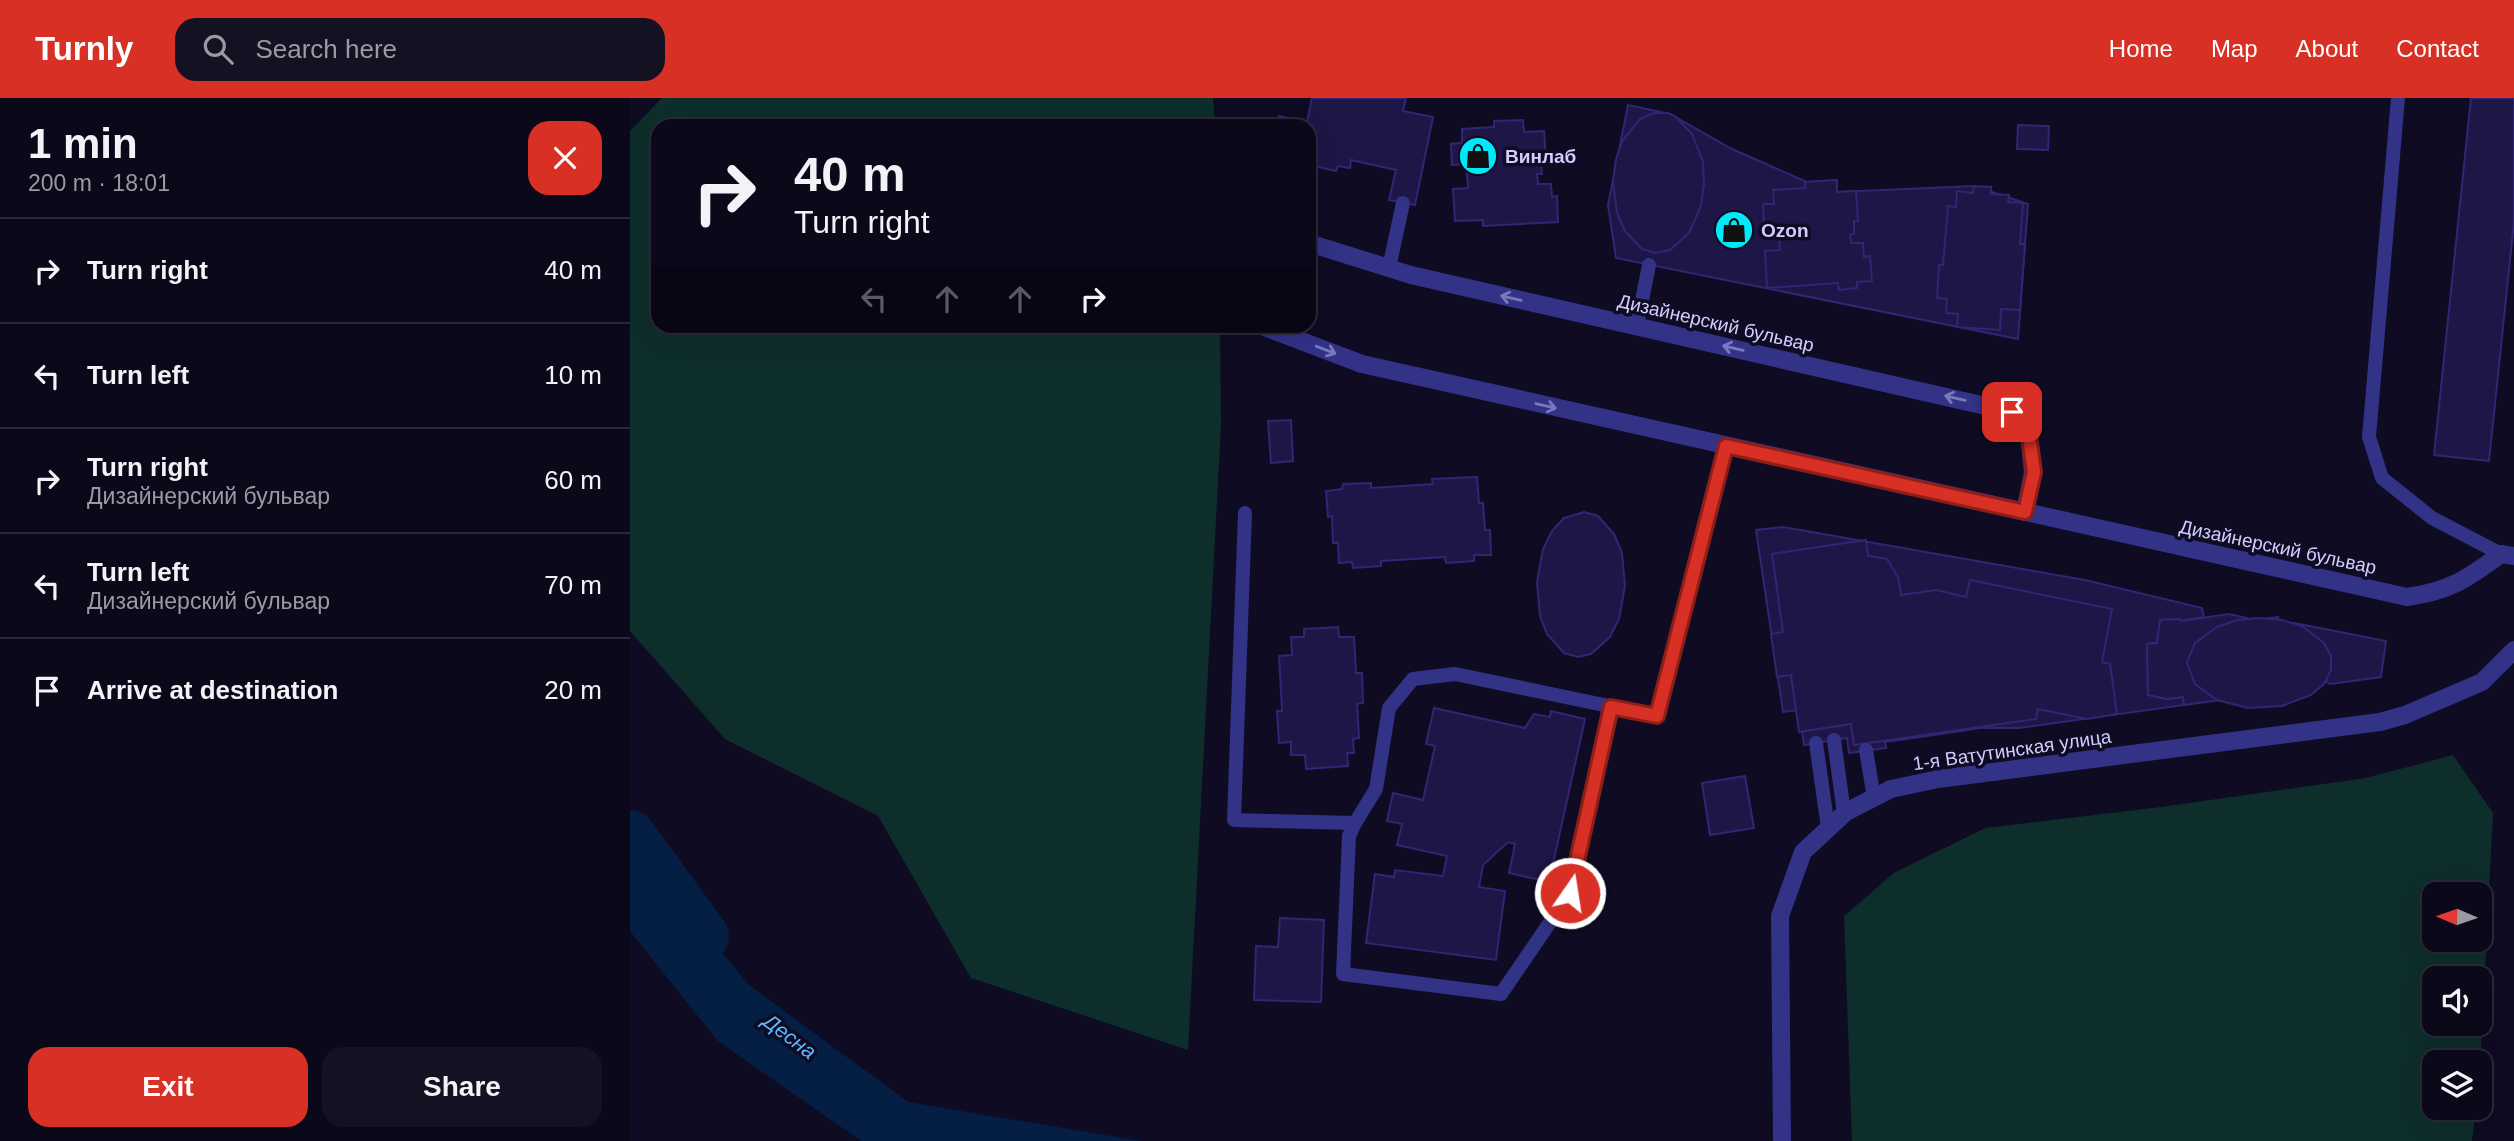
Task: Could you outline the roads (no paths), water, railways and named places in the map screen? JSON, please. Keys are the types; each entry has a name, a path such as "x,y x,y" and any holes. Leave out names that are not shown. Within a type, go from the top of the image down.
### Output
{"street":[{"name":"Дизайнерский бульвар","path":"1316,245 1411,275 2012,412 2029,436 2034,472 2025,512"},
{"name":"Дизайнерский бульвар","path":"1280,333 1362,364 2407,597 2435,593 2508,555"},
{"name":"1-я Ватутинская улица","path":"1782,1139 1780,916 1803,852 1844,813 1891,789 1938,779 2380,722 2406,715 2482,682 2514,650"}],"lane":[{"path":"2398,98 2370,437 2382,478 2432,518 2508,555"},
{"path":"1389,268 1403,203"},
{"path":"1637,326 1649,265"},
{"path":"1611,707 1570,893 1501,994 1343,974 1349,836 1376,789 1389,708 1413,679 1455,674 1657,716 1726,446"},
{"path":"1245,513 1234,820 1355,823"},
{"path":"1834,740 1844,813"},
{"path":"1816,743 1828,828"},
{"path":"1866,750 1874,798"}],"water":[{"path":"630,841 749,985 908,1102 1141,1141 861,1141 718,1041 630,931"}],"waterway":[{"name":"Десна","path":"630,836 703,936"}],"place":[{"name":"Винлаб","path":"1478,156"},
{"name":"Ozon","path":"1734,230"}]}
